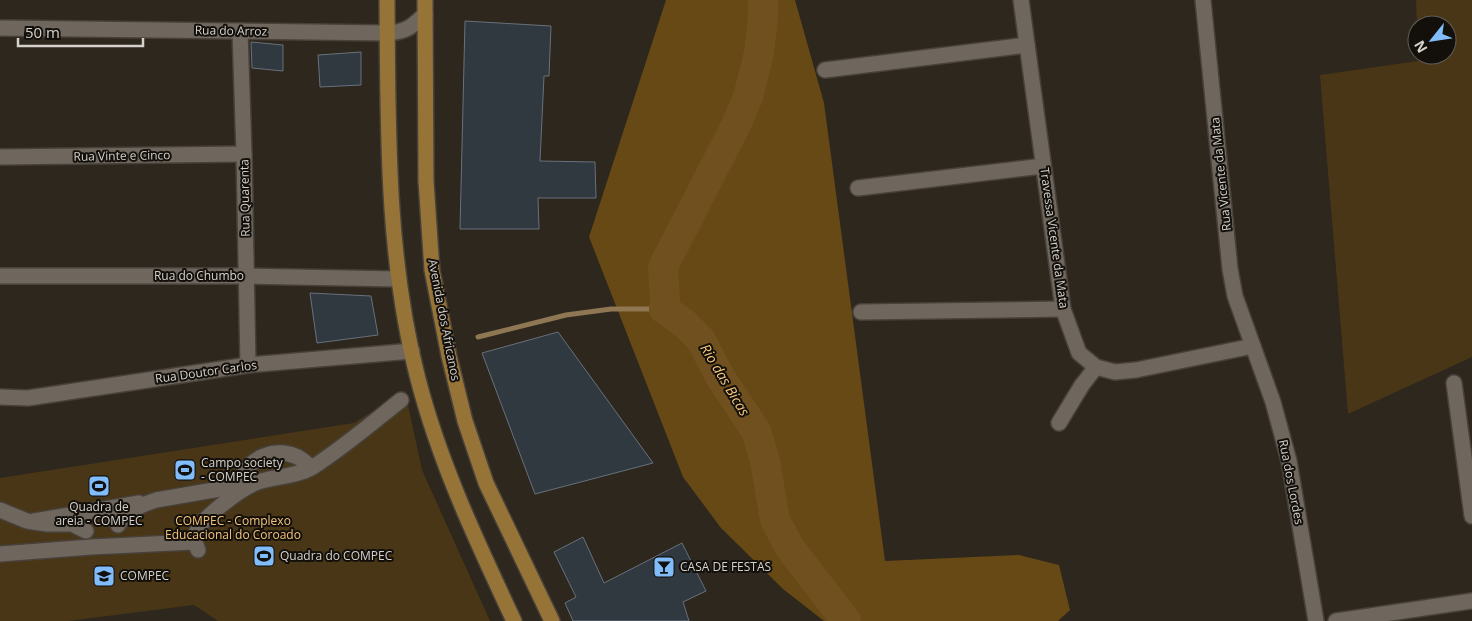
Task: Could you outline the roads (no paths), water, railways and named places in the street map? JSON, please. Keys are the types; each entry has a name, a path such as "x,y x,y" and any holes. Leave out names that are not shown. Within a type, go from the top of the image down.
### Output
{"main road":[{"path":"387,0 390,178 398,279 412,351 418,380 442,459 468,522 514,621"},
{"name":"Avenida dos Africanos","path":"425,7 426,180 432,270 449,356 465,421 486,483 552,621"}],"street":[{"name":"Travessa Vicente da Mata","path":"1021,0 1063,309 1079,353 1096,366 1115,372 1136,370 1253,346"},
{"name":"Rua Vicente da Mata","path":"1203,0 1230,269 1235,296 1253,346"},
{"name":"Rua do Arroz","path":"0,28 387,33 401,32 414,24 425,7"},
{"name":"Rua Quarenta","path":"240,32 248,365"},
{"path":"825,70 1027,44"},
{"name":"Rua Vinte e Cinco","path":"0,157 244,154"},
{"path":"858,188 1043,166"},
{"name":"Rua do Chumbo","path":"0,276 247,276 398,279"},
{"path":"861,312 1063,309"},
{"name":"Rua dos Lordes","path":"1253,346 1273,402 1289,460 1316,621"},
{"name":"Rua Doutor Carlos","path":"0,397 28,398 248,365 412,351"},
{"path":"1059,423 1096,366"},
{"path":"1454,383 1472,516"},
{"path":"0,510 27,521 34,521 289,476 311,468 401,400"},
{"path":"240,485 242,474 248,466 256,460 276,453 293,455 311,468"},
{"path":"0,554 120,545 196,546 194,539 201,523 235,496 258,482"},
{"path":"118,525 129,512 156,500"},
{"path":"91,547 86,531 88,523 93,518 109,515 116,520 123,537 120,545"},
{"path":"34,521 47,524 72,524 86,531"},
{"path":"1336,621 1472,601"}],"waterway":[{"name":"Rio das Bicas","path":"763,0 759,53 748,97 736,125 663,267 664,309 685,324 701,340 719,375 756,431 765,461 775,520 790,548 846,621"},
{"path":"478,337 566,315 611,309 664,309"}],"place":[{"name":"Campo society - COMPEC","path":"185,470"},
{"name":"Quadra de areia - COMPEC","path":"99,486"},
{"name":"Quadra do COMPEC","path":"264,556"},
{"name":"CASA DE FESTAS","path":"664,567"},
{"name":"COMPEC","path":"104,576"}],"park label":[{"name":"COMPEC - Complexo Educacional do Coroado","path":"233,528"}]}
